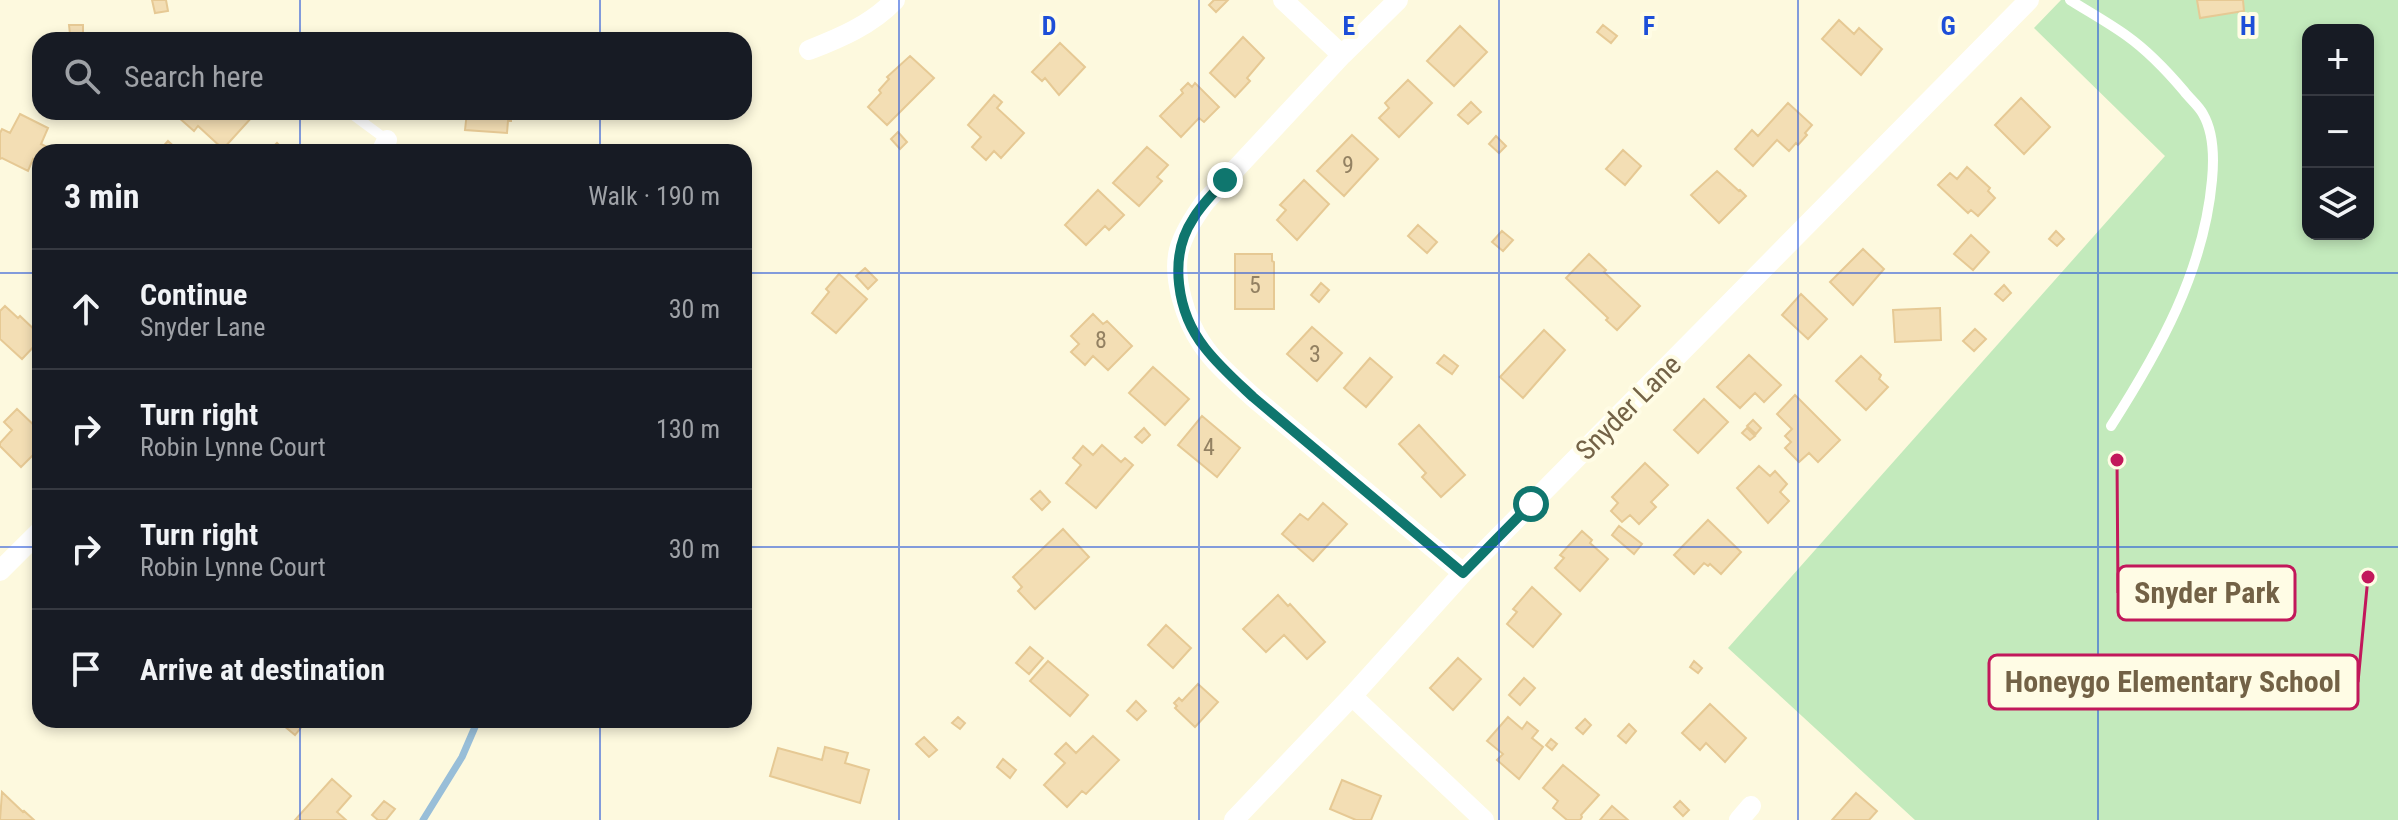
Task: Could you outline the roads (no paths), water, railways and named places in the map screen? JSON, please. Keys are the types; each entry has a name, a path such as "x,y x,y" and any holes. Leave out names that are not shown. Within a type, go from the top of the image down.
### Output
{"street":[{"path":"809,50 847,35 883,13 895,0"},
{"path":"1283,0 1342,55"},
{"path":"1398,0 1215,191 1192,220 1178,252 1178,270 1184,309 1203,346 1224,370 1463,573"},
{"name":"Snyder Lane","path":"1234,820 1463,573 2029,0"},
{"path":"0,571 32,539"},
{"path":"1352,696 1484,820"}],"lane":[{"path":"2070,0 2128,37 2165,70 2204,115 2211,135 2214,164 2202,244 2183,296 2144,374 2111,426"},
{"path":"357,120 382,144"}],"waterway":[{"path":"423,820 462,757 475,728"}],"place":[{"name":"Snyder Park","path":"2117,460"},
{"name":"Honeygo Elementary School","path":"2368,577"}]}
